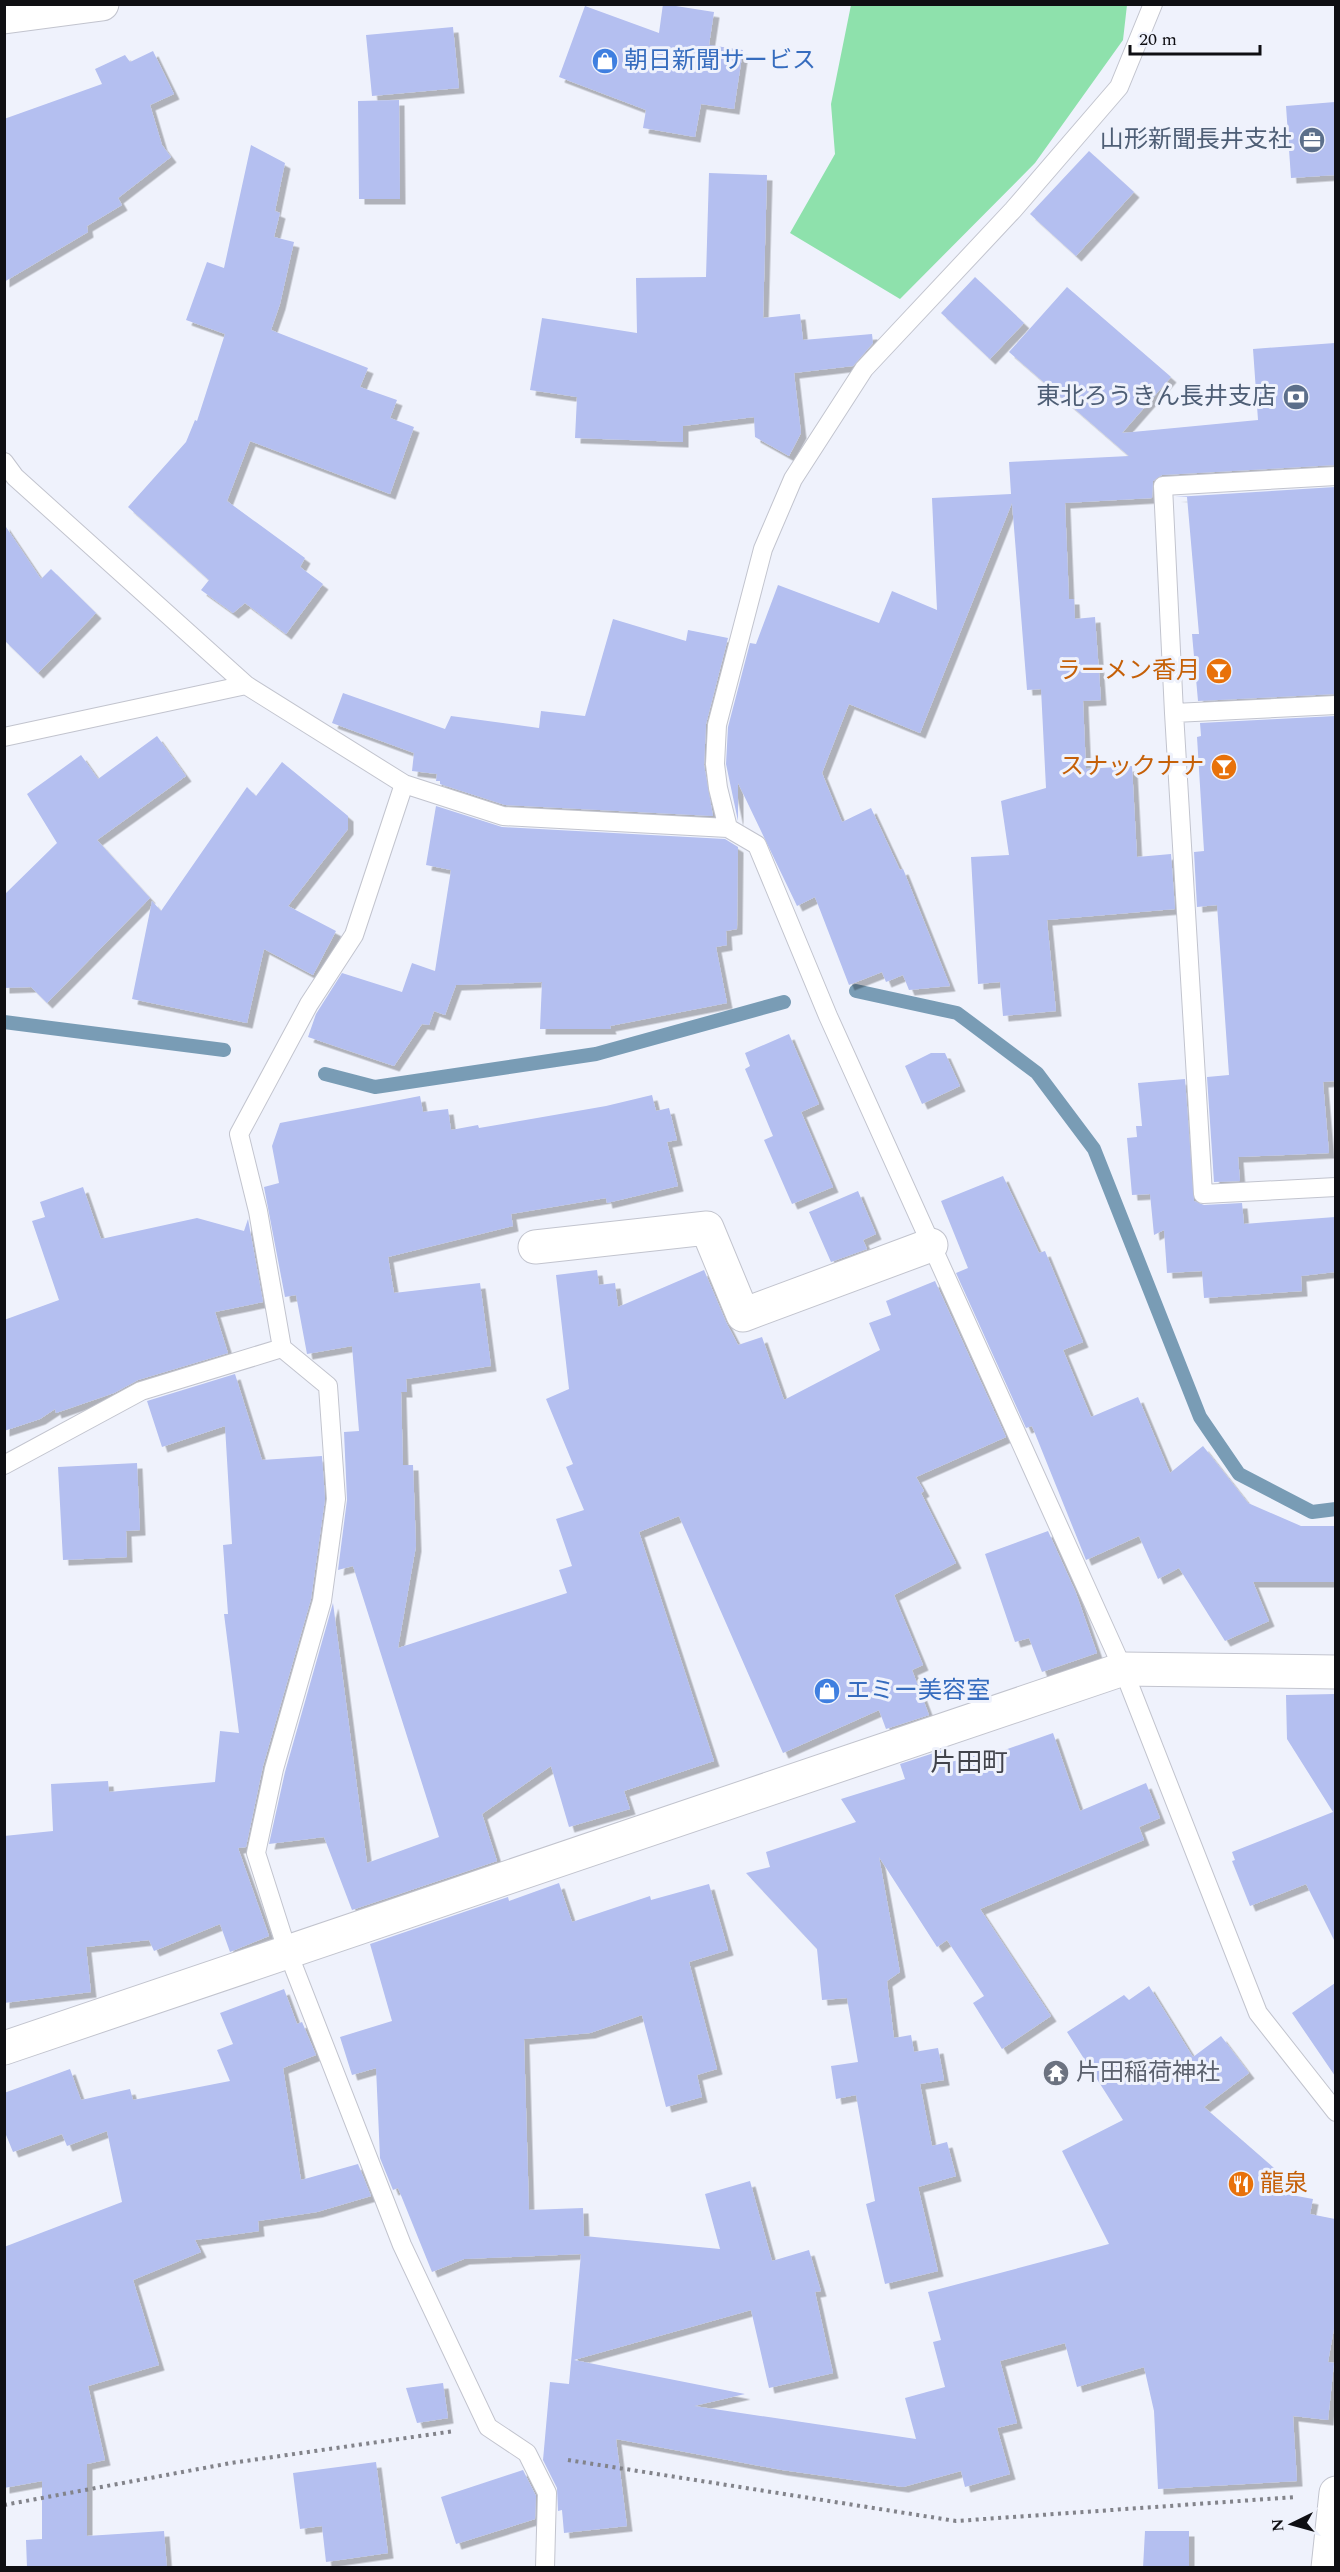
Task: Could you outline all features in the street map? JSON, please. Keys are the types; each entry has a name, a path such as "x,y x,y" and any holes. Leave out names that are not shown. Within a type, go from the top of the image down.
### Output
{"main road":[{"path":"4,17 102,4"},
{"path":"535,1247 707,1228 743,1315 931,1245"},
{"path":"4,2048 287,1950 1123,1669 1335,1672"},
{"path":"1328,2568 1335,2494"}],"lane":[{"path":"728,828 715,765 717,725 763,549 793,479 864,369 1005,218 1119,87 1153,4"},
{"path":"4,462 15,477 246,685 404,784 503,816 728,828 757,845 828,1016 1123,1669 1258,2013 1335,2112"},
{"path":"1335,476 1163,486 1173,713 1203,1194 1335,1187"},
{"path":"4,736 246,685"},
{"path":"1173,713 1335,705"},
{"path":"404,784 354,935 304,1014 239,1134 258,1211 282,1348 328,1386 336,1499 322,1601 274,1769 256,1852 287,1950 402,2245 489,2427 527,2453 547,2493 545,2568"},
{"path":"4,1465 141,1391 282,1348"}],"path":[{"path":"4,2505 231,2463 489,2427"},
{"path":"527,2453 956,2521 1335,2494"}],"green space":[{"path":"851,5 1127,5 1123,40 1035,163 900,299 790,233 835,154 831,104"}],"building":[{"path":"663,4 714,12 709,45 743,50 734,109 701,104 695,137 643,128 646,110 559,77 585,6 659,33"},
{"path":"453,27 459,88 372,96 366,35"},
{"path":"153,51 174,94 150,105 162,145 171,157 118,198 122,205 87,226 88,232 4,282 4,119 102,84 95,69 125,55 130,62"},
{"path":"399,100 400,199 359,199 358,101"},
{"name":"山形新聞長井支社","path":"1335,102 1335,175 1291,178 1286,106"},
{"path":"251,145 285,163 275,211 280,213 274,237 294,242 280,304 271,330 368,368 360,387 397,400 390,418 414,427 390,494 250,441 227,501 305,558 300,567 323,584 286,634 245,603 233,613 201,590 209,580 128,507 186,442 195,420 197,421 225,334 186,320 207,262 224,268"},
{"path":"1089,151 1134,192 1076,256 1030,214"},
{"path":"709,173 767,175 763,318 800,314 803,340 872,334 873,343 853,366 794,373 801,433 789,456 755,437 754,417 683,426 683,442 575,438 577,397 530,390 542,318 637,333 636,278 706,277"},
{"path":"975,277 1024,323 990,359 941,313"},
{"path":"1067,287 1171,377 1122,433 1258,420 1253,349 1335,343 1335,465 1162,475 1153,481 1152,498 1065,503 1069,599 1074,599 1075,619 1095,617 1101,700 1083,701 1086,769 1132,766 1137,857 1171,854 1175,909 1047,920 1056,1011 1003,1016 1000,982 978,984 971,857 1009,855 1001,801 1046,788 1041,689 1027,690 1012,503 920,733 849,704 822,773 842,822 871,808 900,870 903,869 950,986 909,990 903,975 886,982 882,972 849,985 815,897 797,906 738,783 738,821 726,764 728,727 750,643 756,644 778,585 879,623 892,591 937,610 932,498 1011,494 1009,462 1129,456 1009,352"},
{"path":"1335,487 1335,694 1198,701 1192,634 1199,634 1187,497 1175,497"},
{"path":"4,524 41,579 51,569 96,613 38,673 4,640"},
{"path":"613,619 686,641 688,630 728,638 706,724 704,765 713,816 505,805 440,784 440,781 436,781 437,774 412,771 414,753 332,723 343,693 445,729 451,716 539,728 541,711 585,716"},
{"path":"1335,716 1335,1081 1323,1082 1329,1153 1238,1157 1240,1181 1214,1182 1207,1077 1229,1075 1217,905 1197,907 1194,852 1204,851 1197,737 1201,736 1200,723"},
{"path":"157,736 186,776 97,840 150,898 47,1003 31,987 4,988 4,895 57,843 27,794 81,755 98,779"},
{"path":"282,762 348,816 348,829 288,906 336,931 313,975 264,949 247,1023 132,999 152,901 161,911 247,787 256,796"},
{"path":"436,806 502,827 725,839 738,847 737,929 726,931 727,945 716,947 727,1003 610,1026 611,1029 540,1029 542,982 456,985 445,1015 434,1011 429,1025 422,1024 394,1066 308,1037 316,1014 342,973 402,992 412,963 435,971 451,870 426,865"},
{"path":"789,1034 819,1104 801,1112 833,1187 792,1204 764,1140 773,1136 745,1069 750,1066 745,1053"},
{"path":"931,1053 945,1053 960,1086 922,1104 905,1066"},
{"path":"1185,1079 1194,1201 1204,1205 1242,1203 1244,1224 1335,1217 1335,1272 1301,1276 1302,1291 1204,1298 1202,1271 1167,1273 1164,1230 1154,1235 1150,1194 1132,1195 1127,1138 1137,1137 1136,1126 1142,1126 1138,1083"},
{"path":"652,1095 656,1111 669,1108 677,1140 667,1142 678,1186 607,1203 606,1198 511,1214 513,1226 388,1257 394,1293 480,1283 491,1366 406,1379 407,1392 401,1392 403,1465 413,1465 416,1546 398,1648 567,1593 559,1570 572,1566 556,1519 584,1510 566,1467 573,1464 546,1399 569,1389 556,1275 597,1270 599,1285 615,1283 618,1307 704,1270 738,1345 762,1337 784,1400 880,1350 869,1323 891,1315 886,1301 935,1281 1006,1437 916,1477 924,1491 921,1493 956,1563 894,1595 923,1665 912,1670 929,1715 886,1729 879,1710 783,1753 679,1516 639,1532 714,1761 624,1791 630,1809 569,1827 551,1766 482,1814 497,1861 352,1910 324,1837 269,1844 285,1772 333,1603 367,1863 439,1837 353,1566 338,1570 347,1500 344,1432 359,1431 352,1346 307,1354 296,1295 285,1297 264,1187 279,1183 272,1146 280,1123 420,1096 423,1112 448,1109 451,1130 478,1125 479,1128 606,1106"},
{"path":"1003,1176 1039,1253 1045,1251 1083,1342 1063,1350 1091,1417 1138,1397 1170,1473 1203,1446 1248,1503 1301,1526 1335,1526 1335,1582 1253,1582 1269,1621 1225,1641 1179,1568 1158,1579 1139,1536 1086,1560 1032,1426 1026,1428 956,1273 968,1268 941,1201"},
{"path":"83,1187 101,1239 197,1218 244,1231 248,1219 263,1302 215,1312 228,1353 138,1380 114,1393 56,1413 55,1409 40,1419 4,1431 4,1320 59,1300 32,1221 45,1217 40,1202"},
{"path":"858,1191 876,1234 863,1240 867,1249 831,1262 809,1212"},
{"path":"235,1374 262,1460 322,1456 325,1499 311,1599 263,1766 246,1847 238,1848 269,1936 230,1952 220,1924 154,1951 149,1940 86,1947 91,1992 4,2003 4,1836 53,1831 51,1784 108,1781 109,1792 215,1782 220,1731 239,1733 224,1614 228,1614 223,1545 232,1544 225,1426 162,1447 147,1401"},
{"path":"137,1463 140,1530 126,1531 127,1557 63,1560 58,1467"},
{"path":"1048,1531 1076,1593 1097,1653 1042,1672 1029,1638 1015,1642 985,1554"},
{"path":"1335,1694 1335,1942 1306,1884 1250,1906 1232,1861 1235,1860 1232,1852 1333,1812 1287,1739 1286,1695"},
{"path":"1053,1733 1080,1811 1146,1783 1160,1818 1139,1827 1144,1840 980,1909 1051,2016 1002,2049 973,2003 984,1996 947,1940 937,1947 879,1857 900,1972 887,1981 894,2038 911,2035 914,2052 938,2048 944,2080 920,2084 932,2146 947,2142 956,2176 918,2187 938,2271 885,2284 866,2204 875,2201 856,2095 836,2099 831,2066 858,2062 847,1998 822,2000 817,1949 746,1873 770,1867 766,1852 856,1822 841,1799 905,1779 900,1764 943,1750 948,1763 974,1755 976,1760"},
{"path":"559,1883 572,1922 650,1896 651,1900 709,1884 728,1950 689,1962 717,2069 697,2075 702,2097 666,2107 642,2015 590,2033 524,2039 529,2210 583,2208 584,2236 720,2249 705,2194 750,2181 772,2261 809,2250 821,2291 815,2292 833,2373 769,2388 751,2310 574,2360 745,2394 694,2406 916,2439 905,2398 945,2387 933,2342 941,2340 928,2292 1109,2244 1062,2151 1123,2120 1067,2032 1124,1995 1129,2000 1149,1986 1193,2057 1221,2036 1249,2073 1204,2107 1274,2168 1259,2189 1313,2199 1310,2214 1335,2219 1335,2323 1328,2362 1334,2363 1328,2420 1293,2416 1297,2481 1158,2489 1154,2411 1144,2367 1077,2387 1065,2343 1000,2361 1017,2423 997,2428 1010,2474 965,2487 961,2471 903,2487 782,2470 616,2439 627,2526 564,2533 562,2510 558,2511 557,2488 543,2460 550,2382 569,2384 581,2254 464,2259 432,2272 398,2188 393,2190 380,2158 376,2068 352,2075 340,2037 392,2021 370,1944 508,1897 509,1901"},
{"path":"1335,1983 1335,2076 1292,2013"},
{"path":"284,1989 297,2024 302,2022 316,2055 283,2068 301,2180 358,2164 371,2196 317,2212 258,2221 259,2231 195,2240 201,2252 133,2280 159,2365 88,2386 105,2460 87,2464 87,2536 164,2531 167,2568 27,2568 26,2540 42,2539 42,2481 4,2488 4,2247 122,2202 107,2131 67,2146 62,2134 13,2152 4,2130 4,2093 70,2069 81,2100 130,2089 133,2100 230,2081 217,2050 233,2044 220,2013"},
{"path":"443,2383 448,2418 417,2423 406,2388"},
{"path":"376,2462 388,2553 326,2562 322,2526 300,2529 293,2473"},
{"path":"523,2470 536,2496 535,2519 456,2544 441,2497"},
{"path":"1145,2531 1189,2531 1189,2568 1143,2568"}],"waterway":[{"path":"856,991 957,1013 1037,1073 1094,1149 1200,1417 1239,1474 1312,1512 1336,1509"},
{"path":"325,1074 375,1087 596,1054 784,1002"},
{"path":"4,1022 224,1050"}],"place":[{"name":"朝日新聞サービス","path":"605,61"},
{"name":"山形新聞長井支社","path":"1312,140"},
{"name":"東北ろうきん長井支店","path":"1296,397"},
{"name":"ラーメン香月","path":"1219,671"},
{"name":"スナックナナ","path":"1224,767"},
{"name":"エミー美容室","path":"827,1691"},
{"name":"片田稲荷神社","path":"1056,2073"},
{"name":"龍泉","path":"1241,2184"}],"district":[{"name":"片田町","path":"969,1763"}]}
